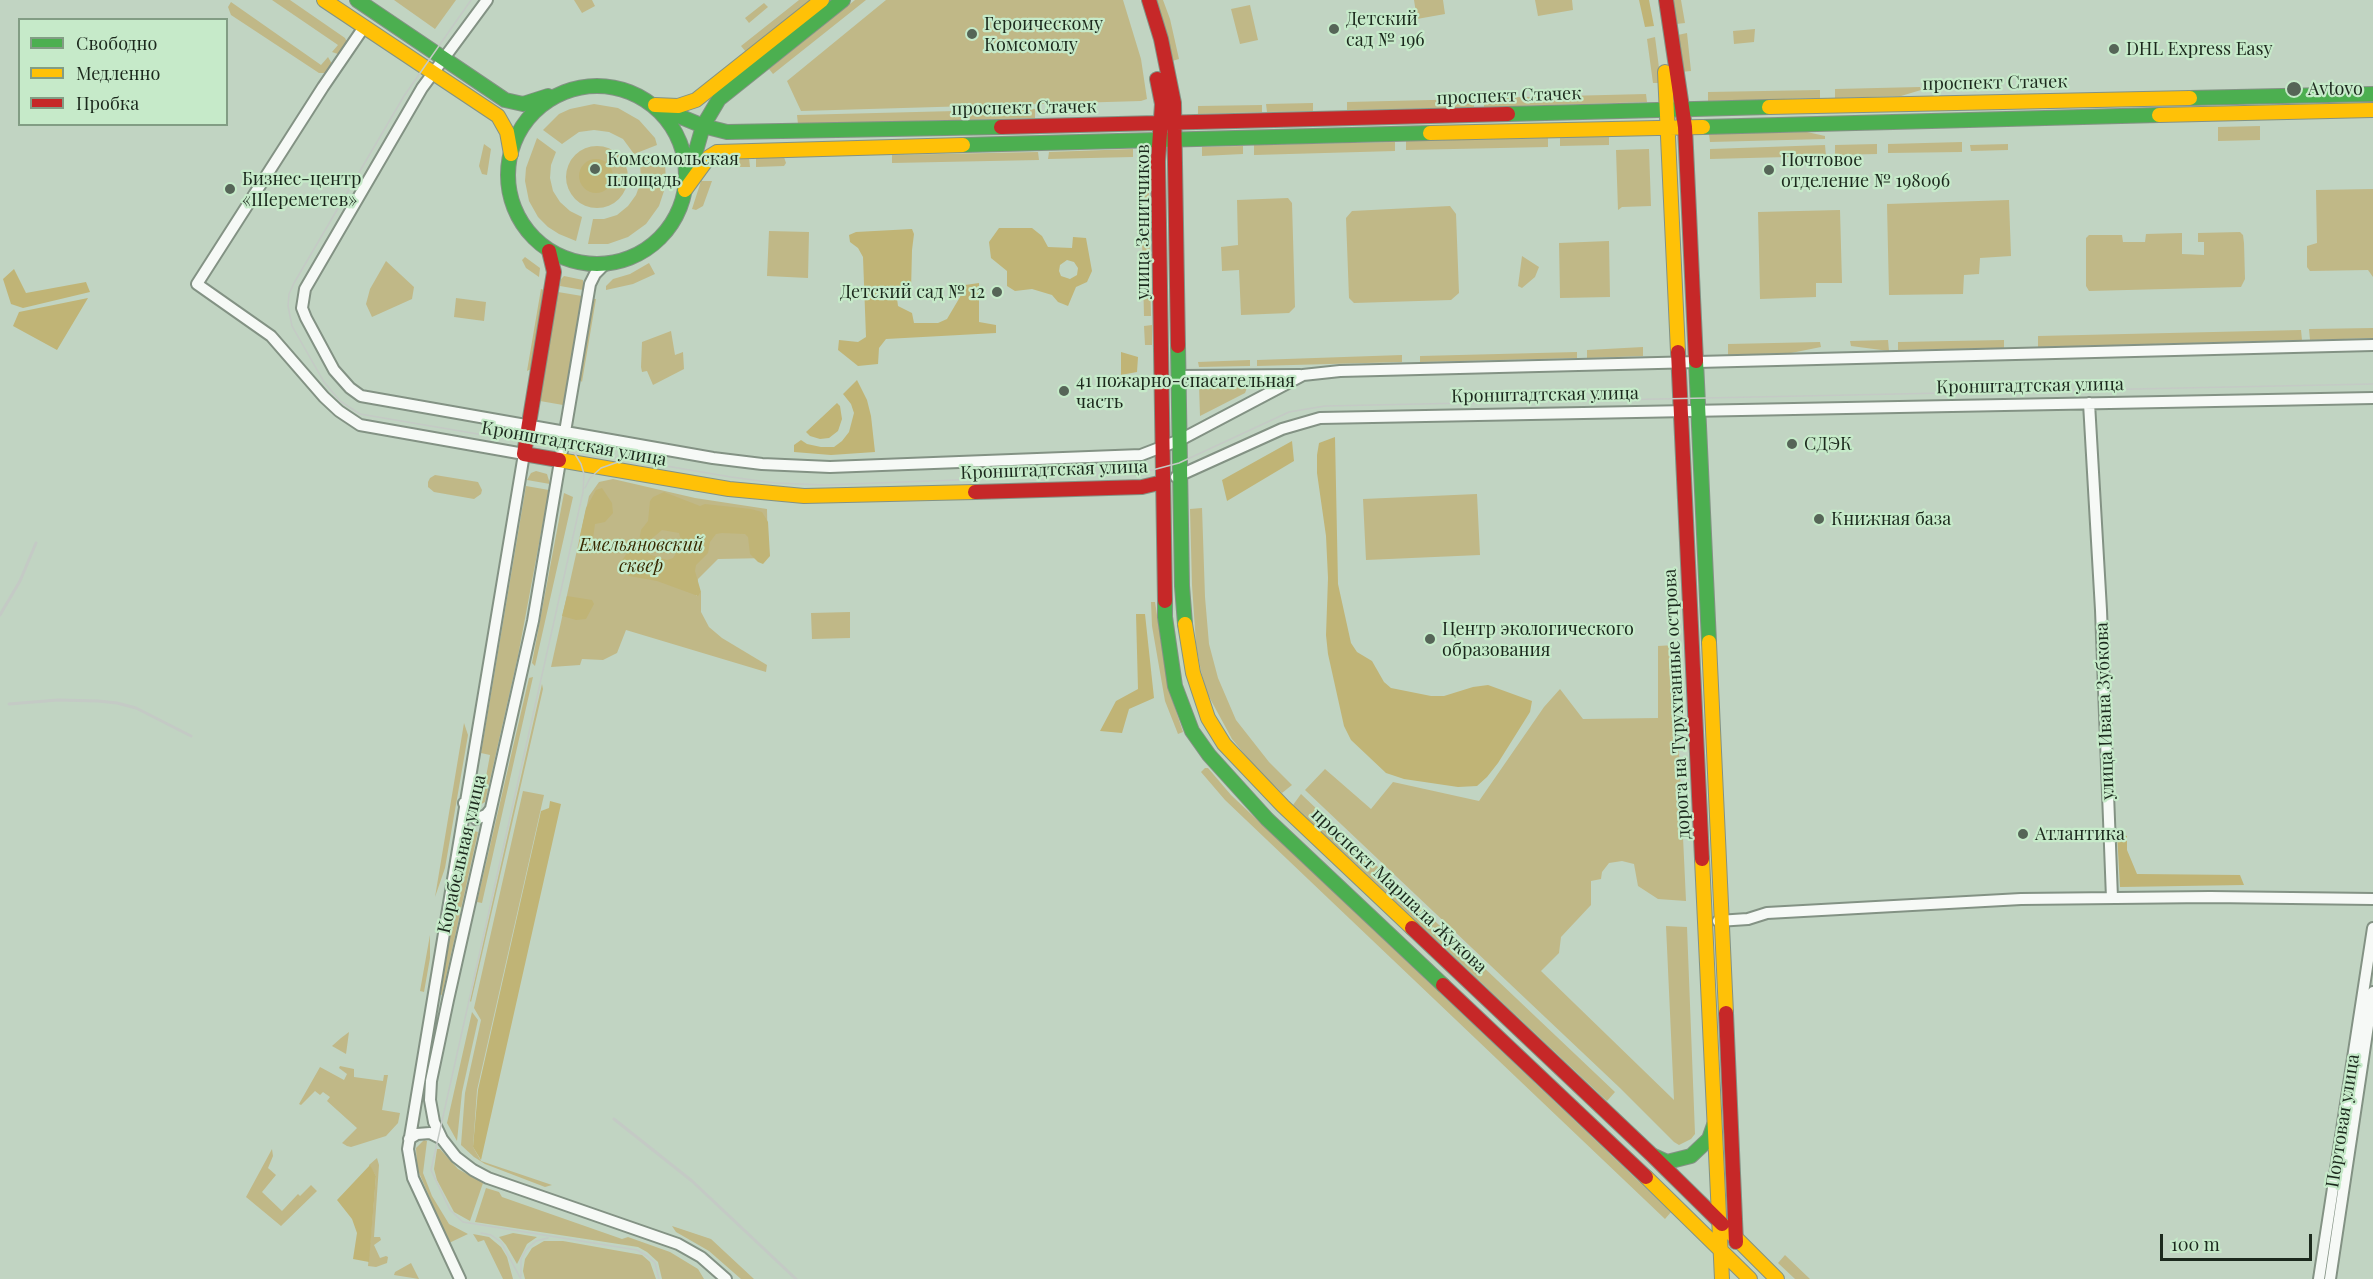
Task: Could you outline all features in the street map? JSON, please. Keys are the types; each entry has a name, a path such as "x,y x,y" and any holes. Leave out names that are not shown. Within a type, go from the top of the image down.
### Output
{"main road":[{"path":"324,0 498,116 507,132 511,154"},
{"path":"357,0 378,6 443,58 513,104 532,103 591,86 612,87 630,93 652,105 668,122 680,143 686,166 685,190"},
{"path":"652,105 678,106 696,100 822,0"},
{"path":"561,94 544,104 529,118 521,129 511,154 508,183 515,211 529,233 549,251 576,262 605,264 634,257 658,240 676,217 703,126 719,99 843,0"},
{"name":"улица Зенитчиков","path":"1136,0 1151,43 1162,104 1168,123"},
{"name":"улица Зенитчиков","path":"1149,0 1163,49 1174,103 1168,123 1167,140 1180,440"},
{"path":"1655,0 1674,110 1684,127 1697,410"},
{"path":"1665,0 1674,110"},
{"name":"проспект Стачек","path":"652,105 703,126 727,132 2373,94"},
{"name":"дорога на Турухтанные острова","path":"1674,110 1667,127 1722,1279"},
{"name":"проспект Стачек","path":"685,190 709,157 717,152 727,151 2373,110"},
{"name":"улица Зенитчиков","path":"1163,447 1158,161 1167,140"},
{"name":"Корабельная улица","path":"524,454 554,272 549,251"},
{"name":"дорога на Турухтанные острова","path":"1697,410 1738,1273"},
{"name":"проспект Маршала Жукова","path":"1180,440 1182,586 1187,646 1200,697 1208,718 1224,744 1283,806 1653,1156 1777,1279"},
{"name":"проспект Маршала Жукова","path":"1163,447 1164,579 1169,652 1182,709 1198,741 1267,819 1720,1249 1738,1273 1750,1279"},
{"name":"Кронштадтская улица","path":"524,454 729,489 804,496 1074,490 1142,487 1162,482"},
{"path":"1653,1156 1667,1162 1691,1156 1709,1139 1715,1123"}],"street":[{"name":"Кронштадтская улица","path":"487,0 433,72 305,289 302,308 334,370 345,384 361,396 713,458 803,467 1141,455 1180,440 1303,375 1340,371 2373,345"},
{"name":"Кронштадтская улица","path":"364,27 197,284 271,336 324,397 339,411 360,425 524,454"},
{"name":"Корабельная улица","path":"605,264 595,274 590,284 533,621 431,1081 431,1109 442,1139 456,1157 480,1174 678,1244 701,1257 726,1279"},
{"path":"1179,376 1303,375"},
{"name":"Кронштадтская улица","path":"1162,482 1282,429 1320,418 2373,398"},
{"name":"улица Ивана Зубкова","path":"2089,403 2102,610 2112,898"},
{"name":"Корабельная улица","path":"460,1279 413,1178 408,1155 409,1139 524,454"},
{"path":"464,802 467,811 476,819 486,815 491,809"},
{"path":"1705,921 1748,919 1767,913 1944,905 1971,901 2112,898 2373,899"},
{"name":"Портовая улица","path":"2319,1279 2373,928"},
{"name":"Портовая улица","path":"2330,1279 2373,992"},
{"path":"409,1139 417,1134 430,1132 442,1139"}],"green space":[{"path":"272,0 290,0 345,38 347,42 338,54 332,52 338,45"},
{"path":"394,0 456,0 435,29"},
{"path":"574,0 592,0 595,6 582,13"},
{"path":"799,0 810,0 746,52 741,46"},
{"path":"855,0 866,0 773,74 769,69"},
{"path":"886,0 1123,0 1141,59 1147,99 801,111 787,81"},
{"path":"1155,0 1163,0 1179,59 1172,61"},
{"path":"1414,0 1443,0 1445,14 1417,19"},
{"path":"1535,0 1572,0 1573,10 1538,16"},
{"path":"1639,0 1649,0 1654,26 1645,27"},
{"path":"1672,0 1681,0 1685,23 1676,24"},
{"path":"231,2 321,65 328,57 332,64 326,73 319,73 231,15 228,7"},
{"path":"764,3 768,7 749,23 745,18"},
{"path":"1250,5 1258,40 1240,44 1231,9"},
{"path":"1755,29 1754,42 1734,44 1733,31"},
{"path":"1687,33 1691,71 1681,72 1678,35"},
{"path":"1655,37 1661,83 1653,83 1647,39"},
{"path":"1920,87 1921,90 1901,96 1835,98 1835,89"},
{"path":"1820,90 1820,98 1708,101 1708,92"},
{"path":"1646,94 1647,102 1484,107 1484,98"},
{"path":"1474,99 1474,107 1347,110 1347,102"},
{"path":"1313,103 1313,111 1267,112 1266,104"},
{"path":"594,104 618,108 639,120 655,138 657,145 634,154 623,139 609,132 594,130 579,132 562,144 543,130 559,114"},
{"path":"1262,105 1262,112 1198,114 1198,106"},
{"path":"1035,109 1035,118 798,124 797,115"},
{"path":"2260,126 2260,140 2218,141 2218,127"},
{"path":"1807,132 1825,136 1825,139 1710,142 1709,134"},
{"path":"1609,136 1609,145 1560,146 1560,137"},
{"path":"537,138 556,152 551,165 550,178 553,191 570,211 582,217 576,241 548,227 538,217 529,201 525,181 526,168"},
{"path":"1548,138 1548,147 1406,150 1406,141"},
{"path":"1395,142 1395,151 1254,155 1254,145"},
{"path":"1962,142 1962,152 1888,153 1888,144"},
{"path":"484,144 491,149 487,175 482,174 479,166"},
{"path":"1877,144 1877,154 1835,155 1835,145"},
{"path":"2008,144 2008,150 1971,151 1970,145"},
{"path":"1825,145 1826,156 1710,159 1710,149"},
{"path":"597,146 619,155 628,177 619,199 597,208 575,199 566,177 575,155"},
{"path":"1243,146 1243,154 1202,156 1202,147"},
{"path":"1133,149 1133,157 1048,159 1049,152"},
{"path":"1649,149 1651,206 1622,207 1618,210 1616,150"},
{"path":"1038,152 1039,160 892,163 892,155"},
{"path":"663,154 666,185 659,206 646,224 628,237 608,244 588,244 593,219 604,219 617,215 628,206 636,195 641,181 640,163"},
{"path":"784,157 786,163 784,166 756,167 756,158"},
{"path":"749,158 750,167 727,167 726,159"},
{"path":"596,159 608,164 613,176 608,188 596,193 584,188 579,176 584,164"},
{"path":"1140,166 1148,166 1149,199 1141,199"},
{"path":"701,181 712,181 703,206 696,210 692,209"},
{"path":"2373,189 2373,277 2368,270 2310,271 2307,267 2307,246 2317,243 2316,190"},
{"path":"1288,198 1292,203 1295,307 1289,313 1241,315 1239,270 1222,271 1221,247 1238,245 1237,200"},
{"path":"2009,200 2011,256 1980,258 1979,274 1964,275 1963,294 1889,295 1887,204"},
{"path":"1450,206 1456,214 1459,293 1451,300 1354,303 1349,298 1346,218 1352,211"},
{"path":"1149,210 1150,271 1143,271 1141,211"},
{"path":"1840,210 1842,283 1816,283 1816,297 1760,299 1758,212"},
{"path":"999,228 1032,228 1042,236 1048,247 1072,248 1073,237 1086,238 1092,271 1087,282 1076,287 1068,306 1058,302 1052,295 1032,289 1015,291 1007,286 1007,271 991,258 989,242","holes":["1067,260 1074,262 1078,268 1077,275 1070,279 1061,276 1060,265"]},
{"path":"912,229 914,234 911,291 896,291 898,306 912,313 914,323 938,323 947,319 965,285 979,283 979,322 996,325 996,333 886,339 879,348 878,364 858,366 838,350 839,340 858,342 866,337 863,257 858,248 850,242 849,235 856,232"},
{"path":"769,231 809,232 808,278 767,276"},
{"path":"2240,232 2244,243 2245,279 2241,287 2089,291 2086,286 2086,238 2089,235 2122,235 2123,242 2145,242 2146,234 2182,233 2182,254 2204,255 2204,242 2198,242 2198,233"},
{"path":"1609,241 1610,297 1560,298 1559,243"},
{"path":"1522,256 1539,267 1535,277 1522,288 1518,286"},
{"path":"525,257 540,268 539,277 526,268 522,260"},
{"path":"386,261 414,287 412,299 372,317 366,304 370,289"},
{"path":"649,263 655,274 633,284 606,290 606,286 613,279 630,274"},
{"path":"14,269 26,293 86,282 90,292 23,308 11,304 3,279"},
{"path":"564,276 583,280 583,290 560,286"},
{"path":"1143,276 1150,276 1151,316 1144,316"},
{"path":"541,289 544,290 531,369 527,371"},
{"path":"558,292 582,296 563,405 540,401"},
{"path":"88,298 57,350 13,326 19,312"},
{"path":"456,298 486,302 484,321 454,317"},
{"path":"594,299 596,299 582,382 580,380"},
{"path":"1152,325 1152,345 1145,345 1144,326"},
{"path":"2373,328 2373,338 2310,340 2309,329"},
{"path":"2301,330 2302,340 2038,347 2038,336"},
{"path":"671,331 675,355 683,352 684,369 653,385 647,371 642,372 642,342"},
{"path":"1888,340 1889,351 1851,346 1850,341"},
{"path":"2004,340 2004,348 1898,350 1898,342"},
{"path":"1820,342 1821,347 1791,353 1728,355 1728,344"},
{"path":"1643,347 1643,356 1587,358 1587,350"},
{"path":"1121,352 1138,357 1137,372 1121,375"},
{"path":"1577,352 1577,358 1420,362 1420,356"},
{"path":"1402,355 1402,362 1257,366 1257,360"},
{"path":"1250,360 1250,366 1199,367 1198,362"},
{"path":"857,380 867,400 871,416 875,452 831,455 794,452 794,445 801,440 821,447 834,447 842,441 849,432 854,413 851,404 843,394"},
{"path":"1243,384 1247,388 1245,393 1200,416 1199,385"},
{"path":"837,403 840,406 842,419 838,431 829,438 820,439 810,436 806,432"},
{"path":"1335,437 1338,584 1351,643 1357,652 1372,661 1384,682 1391,688 1431,696 1444,696 1488,685 1532,701 1530,712 1498,763 1477,786 1458,787 1404,779 1386,773 1351,740 1344,726 1328,654 1326,536 1317,473 1319,443"},
{"path":"1292,441 1294,461 1227,501 1222,480"},
{"path":"536,471 547,474 550,484 527,480 531,473"},
{"path":"435,475 478,482 482,490 481,494 474,499 434,492 428,487 428,482"},
{"name":"Емельяновский сквер","path":"613,479 695,498 767,509 768,558 718,559 698,579 696,596 701,592 701,612 709,627 722,638 767,665 766,672 626,630 617,653 603,660 582,659 580,665 551,667 589,496 599,482"},
{"path":"526,486 549,490 518,656 485,802 478,806 473,800 474,792 483,793 490,755 481,753"},
{"path":"602,488 612,503 613,513 605,522 595,524 592,546 582,549 579,540 586,508 596,490"},
{"path":"664,492 700,506 705,504 762,512 768,522 770,556 763,564 758,562 750,554 748,537 745,534 722,533 716,534 710,542 708,553 696,565 695,571 701,592 698,596 657,581 629,576 625,573 621,562 629,550 667,560 673,558 682,544 679,533 662,530 649,541 639,541 641,530 648,521 650,501"},
{"path":"564,493 573,497 535,666 532,663"},
{"path":"1477,494 1480,555 1366,560 1363,499"},
{"path":"1202,508 1209,644 1218,678 1236,720 1269,762 1292,785 1282,793 1254,766 1232,739 1207,693 1196,644 1192,585 1190,509"},
{"path":"567,596 592,600 594,604 586,619 576,620 562,616"},
{"path":"1151,602 1155,602 1168,687 1183,732 1178,734 1165,701 1152,626"},
{"path":"850,612 850,638 812,639 811,613"},
{"path":"1136,614 1145,614 1154,698 1129,709 1122,733 1100,731 1116,701 1138,689"},
{"path":"1674,645 1686,901 1658,899 1638,886 1634,864 1622,861 1609,863 1602,872 1601,879 1591,881 1591,905 1561,937 1559,953 1541,971 1674,1100 1666,926 1687,927 1695,1134 1691,1139 1679,1145 1305,790 1325,769 1371,809 1393,782 1479,801 1544,707 1560,689 1583,719 1658,718 1658,646"},
{"path":"533,677 482,903 477,902 529,678"},
{"path":"542,684 543,689 471,1002 470,1001"},
{"path":"464,723 468,735 445,868 435,897"},
{"path":"1208,768 1231,795 1671,1212 1665,1219 1225,800 1201,772"},
{"path":"523,791 544,795 477,1090 473,1147 481,1161 552,1185 545,1187 485,1164 474,1157 461,1145 465,1093 481,1020 474,1008"},
{"path":"1301,794 1615,1092 1607,1101 1293,805"},
{"path":"550,801 561,804 481,1160 473,1147 478,1090 541,811 549,808"},
{"path":"467,829 478,832 442,995 439,994"},
{"path":"2117,833 2127,836 2127,850 2137,874 2240,875 2244,885 2120,887"},
{"path":"430,935 430,958 424,992 420,991"},
{"path":"472,1012 478,1020 462,1092 457,1141 447,1123"},
{"path":"349,1032 346,1054 332,1046"},
{"path":"340,1066 354,1069 354,1077 383,1081 384,1075 388,1075 382,1110 400,1113 398,1123 386,1136 351,1147 347,1146 342,1143 357,1128 327,1101 330,1097 323,1092 320,1095 315,1091 301,1105 299,1104 320,1067 344,1080 347,1074 339,1068"},
{"path":"424,1140 427,1141 423,1173 432,1196 449,1224 468,1234 449,1243 417,1168 416,1148"},
{"path":"272,1149 273,1156 268,1168 276,1175 262,1192 282,1211 298,1194 300,1196 311,1185 317,1191 281,1226 246,1197"},
{"path":"437,1149 440,1149 458,1169 483,1183 470,1221 454,1212 437,1180 434,1169"},
{"path":"377,1158 379,1165 374,1237 380,1237 381,1240 374,1245 380,1258 388,1257 387,1263 376,1267 368,1266 376,1176 369,1165"},
{"path":"370,1165 376,1176 369,1262 353,1259 357,1233 352,1219 337,1200"},
{"path":"486,1188 499,1192 502,1197 622,1239 628,1237 670,1252 698,1269 704,1279 662,1279 658,1262 638,1247 475,1222"},
{"path":"672,1226 711,1239 754,1279 741,1279 709,1251 676,1232"},
{"path":"513,1233 537,1237 527,1244 517,1264 499,1237"},
{"path":"473,1234 489,1237 501,1247 507,1257 513,1279 503,1279 484,1240 478,1242"},
{"path":"544,1241 563,1241 642,1255 650,1262 656,1279 525,1279 523,1271 525,1259 532,1248"},
{"path":"1785,1255 1810,1279 1795,1279 1778,1263"},
{"path":"411,1263 419,1279 394,1275 395,1272"}],"tram line":[{"path":"471,0 404,96 289,294 288,306 292,326 324,382 340,401 360,414 731,477 775,483 824,485 1141,473 1179,463 1289,412 1325,406 2373,384"},
{"path":"568,449 575,454 581,464 584,474 583,492 431,1170 450,1210 463,1222 637,1250 655,1263 659,1279"},
{"path":"585,488 590,478 601,468 621,461"},
{"path":"481,1233 491,1235 501,1242 521,1279"},
{"path":"521,1276 521,1259 526,1250 536,1241 548,1238"}],"railway":[{"path":"0,615 20,581 36,543"},
{"path":"9,704 58,700 117,703 136,708 191,736"},
{"path":"614,1119 692,1181 796,1279"}],"traffic: fast":[{"path":"357,0 505,100 523,104 548,96"},
{"path":"686,186 703,126 719,99 843,0"},
{"path":"597,86 631,93 660,112 679,141 686,175 679,209 660,238 631,257 597,264 563,257 534,238 515,209 508,175 515,141 534,112 563,93 597,86"},
{"path":"2190,98 2373,94"},
{"path":"652,105 703,126 727,132 1001,127"},
{"path":"1508,114 1769,107"},
{"path":"1703,127 2159,115"},
{"path":"963,145 1430,133"},
{"path":"1178,346 1182,586 1185,624"},
{"path":"1696,361 1709,642"},
{"path":"1165,601 1165,617 1175,686 1192,731 1209,755 1267,819 1443,985"},
{"path":"1654,1156 1667,1162 1691,1156 1709,1139 1714,1125"}],"traffic: slow":[{"path":"324,0 498,116 507,132 511,154"},
{"path":"655,105 678,106 696,100 822,0"},
{"path":"1665,72 1678,352"},
{"path":"1769,107 2190,98"},
{"path":"2159,115 2373,110"},
{"path":"1430,133 1703,127"},
{"path":"685,190 709,157 717,152 963,145"},
{"path":"559,460 729,489 804,496 975,492"},
{"path":"1185,624 1193,673 1208,718 1224,744 1283,806 1412,928"},
{"path":"1709,642 1726,1013"},
{"path":"1702,859 1722,1279"},
{"path":"1646,1177 1750,1279"},
{"path":"1722,1224 1777,1279"}],"traffic: jam":[{"path":"1149,0 1161,39 1174,103 1178,346"},
{"path":"1666,0 1685,127 1696,361"},
{"path":"1157,79 1162,104 1158,161 1165,601"},
{"path":"1001,127 1508,114"},
{"path":"549,251 554,272 524,454 559,460"},
{"path":"1678,352 1702,859"},
{"path":"975,492 1142,487 1163,482"},
{"path":"1412,928 1722,1224"},
{"path":"1443,985 1646,1177"},
{"path":"1726,1013 1736,1242"}],"place":[{"name":"Детский сад № 196","path":"1334,29"},
{"name":"Героическому Комсомолу","path":"972,34"},
{"name":"DHL Express Easy","path":"2114,49"},
{"name":"Avtovo","path":"2294,89"},
{"name":"Комсомольская площадь","path":"595,169"},
{"name":"Почтовое отделение № 198096","path":"1769,170"},
{"name":"Бизнес-центр «Шереметев»","path":"230,189"},
{"name":"Детский сад № 12","path":"997,292"},
{"name":"41 пожарно-спасательная часть","path":"1064,391"},
{"name":"СДЭК","path":"1792,444"},
{"name":"Книжная база","path":"1819,519"},
{"name":"Центр экологического образования","path":"1430,639"},
{"name":"Атлантика","path":"2023,834"}]}
